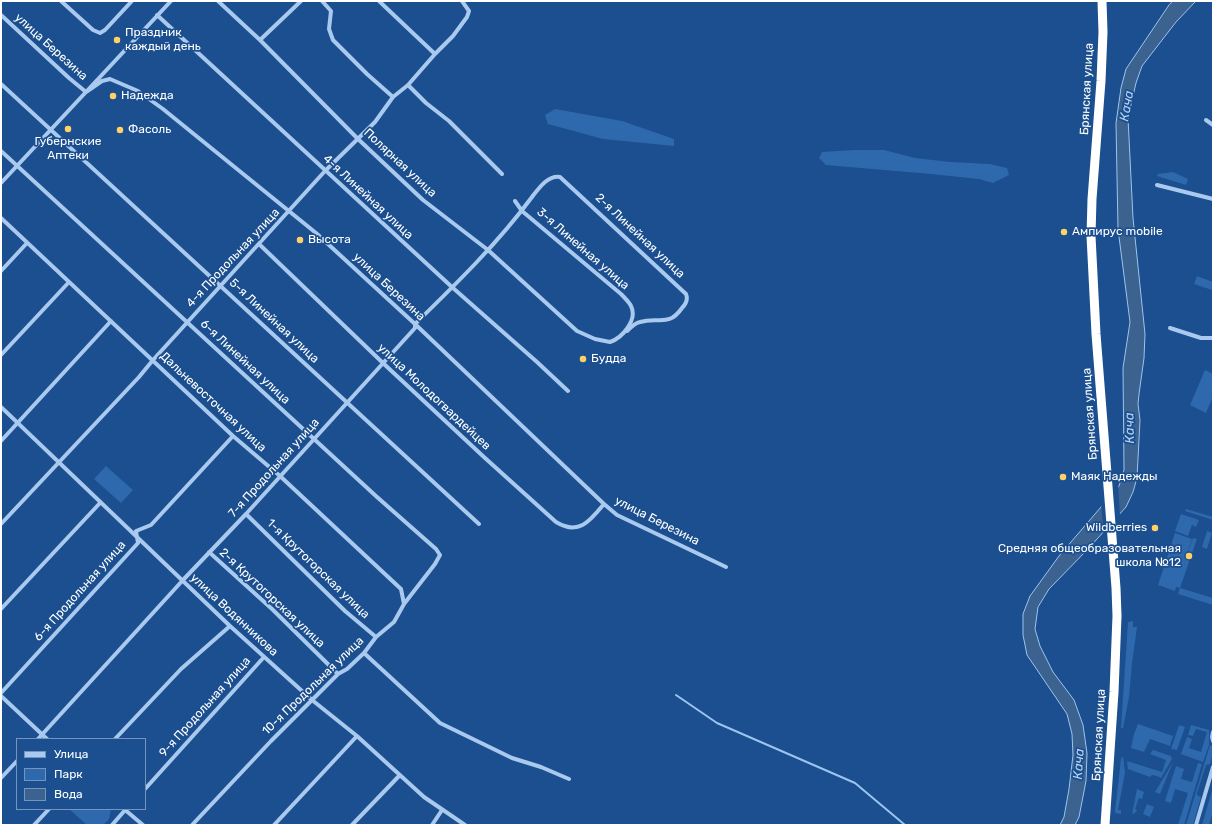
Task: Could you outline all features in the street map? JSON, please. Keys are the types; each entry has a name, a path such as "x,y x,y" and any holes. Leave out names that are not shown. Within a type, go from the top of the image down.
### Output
{"highway":[{"name":"Брянская улица","path":"1102,1 1101,81 1092,199 1091,236 1096,334 1112,531 1117,616 1114,692 1105,825"}],"street":[{"path":"61,1 93,30 100,33 105,30 132,1"},
{"path":"1,183 170,1"},
{"name":"Полярная улица","path":"218,1 260,40 358,139 423,200 488,250 577,331 595,339 610,342 627,330"},
{"path":"260,40 301,1"},
{"path":"322,1 330,11 329,29 333,40 367,74 393,97"},
{"path":"379,1 435,54"},
{"name":"4-я Продольная улица","path":"1,524 139,377 325,171 375,122 393,97 408,85 453,36 467,17 469,11 463,2"},
{"name":"улица Березина","path":"1,15 86,92 102,81 110,79 138,91 163,109 289,211 415,324 604,504 617,514 726,567"},
{"name":"4-я Линейная улица","path":"157,15 325,171 568,391"},
{"name":"5-я Линейная улица","path":"1,84 479,524"},
{"path":"408,85 426,103 449,121 502,174"},
{"path":"1206,120 1213,125"},
{"name":"6-я Линейная улица","path":"1,151 313,439 436,549 440,555"},
{"name":"2-я Линейная улица","path":"522,211 546,181 553,177 560,177 686,294 687,300 685,305 672,318 668,320 641,322 627,330"},
{"path":"1157,185 1213,199"},
{"name":"3-я Линейная улица","path":"515,201 522,211 621,294 629,303 633,316 627,330"},
{"name":"7-я Продольная улица","path":"39,738 183,580 246,514 313,439 384,364 415,328 415,324 453,288 522,211"},
{"name":"Дальневосточная улица","path":"1,218 233,436 280,476 401,589 404,604"},
{"path":"1,271 27,243"},
{"name":"улица Молодогвардейцев","path":"259,244 384,364 491,464 556,522 563,526 572,528 580,527 586,524 604,504"},
{"path":"1,355 69,282"},
{"path":"1,441 111,321"},
{"path":"1170,328 1201,338 1213,338"},
{"name":"улица Водянникова","path":"1,407 60,462 100,503 264,657 312,700 357,736 424,798 465,825"},
{"name":"6-я Продольная улица","path":"1,694 138,543 136,530 151,525 233,436"},
{"path":"1,608 100,503"},
{"name":"1-я Крутогорская улица","path":"246,514 345,611 376,637"},
{"name":"2-я Крутогорская улица","path":"209,552 272,609 338,674"},
{"name":"10-я Продольная улица","path":"192,825 271,740 338,674 347,669 364,653 376,637 394,622 404,604 435,564 440,555"},
{"path":"116,738 181,669 230,626"},
{"path":"364,653 440,723 512,758 541,767 569,779"},
{"name":"9-я Продольная улица","path":"146,788 264,657"},
{"path":"1,694 46,738"},
{"path":"1213,732 1213,741"},
{"path":"274,825 357,736"},
{"path":"1,778 16,762"},
{"path":"1196,825 1213,767"},
{"path":"352,825 399,776"},
{"path":"34,825 48,810"},
{"path":"112,825 124,810"},
{"path":"126,810 142,825"},
{"path":"432,825 442,810"}],"green space":[{"path":"555,109 622,121 674,139 674,146 603,139 548,124 545,115"},
{"path":"884,150 915,158 990,164 1007,168 1009,175 993,183 979,179 826,165 819,158 822,152"},
{"path":"1173,172 1188,179 1186,185 1157,176 1158,174"},
{"path":"1197,276 1213,282 1212,290 1194,284"},
{"path":"1205,370 1213,374 1213,396 1206,413 1190,405"},
{"path":"106,466 133,490 121,503 94,479"},
{"path":"1186,509 1213,517 1213,520 1185,511"},
{"path":"1181,514 1199,520 1196,527 1192,525 1188,536 1175,531"},
{"path":"1207,531 1212,533 1207,549 1202,547"},
{"path":"1175,533 1192,539 1184,562 1193,538 1197,539 1180,588 1176,587 1175,591 1158,585"},
{"path":"1180,588 1213,598 1213,605 1178,594"},
{"path":"1133,621 1133,627 1137,627 1129,697 1123,728 1121,728 1128,622"},
{"path":"1138,724 1173,736 1170,746 1150,739 1144,752 1131,748"},
{"path":"1179,725 1185,727 1177,750 1171,749"},
{"path":"1191,725 1209,730 1209,745 1203,762 1181,754 1187,737 1192,739 1189,748 1201,752 1207,732 1196,729 1193,736 1188,735"},
{"path":"1210,745 1212,746 1213,753 1210,764 1206,765 1197,793 1197,795 1201,797 1193,825 1186,825"},
{"path":"1153,750 1171,756 1172,759 1161,778 1152,775 1150,777 1128,769 1127,761 1162,772 1166,760 1150,754"},
{"path":"1123,756 1125,773 1118,810 1121,810 1121,814 1115,813 1115,811 1121,759"},
{"path":"1173,762 1160,794 1155,792"},
{"path":"1198,763 1202,764 1184,825 1178,825 1188,793 1175,789 1171,803 1165,801 1176,766 1184,769 1181,779 1192,782"},
{"path":"1213,787 1213,812 1209,825 1202,825"},
{"path":"1137,789 1144,792 1142,799 1139,798 1135,809 1137,810 1132,814"},
{"path":"1147,804 1154,807 1150,817 1143,814"},
{"path":"70,810 111,810 109,819 103,825 87,825"}],"water":[{"name":"Кача","path":"1173,1 1196,1 1176,22 1142,66 1136,83 1128,118 1133,218 1145,334 1144,358 1138,404 1140,420 1137,478 1133,492 1126,507 1049,589 1038,607 1035,629 1040,646 1053,672 1074,700 1083,725 1087,753 1086,781 1079,817 1075,825 1060,825 1064,817 1069,789 1073,755 1072,734 1067,714 1027,655 1023,635 1023,614 1030,596 1059,556 1119,486 1124,470 1123,368 1130,322 1118,229 1116,123 1121,88 1126,69"}],"pier":[{"path":"1118,483 1120,516 1104,534 1101,504"}],"waterway":[{"path":"676,695 717,723 855,783 905,825"}],"place":[{"name":"Праздник каждый день","path":"117,40"},
{"name":"Надежда","path":"113,96"},
{"name":"Губернские Аптеки","path":"68,129"},
{"name":"Фасоль","path":"120,130"},
{"name":"Ампирус mobile","path":"1064,232"},
{"name":"Высота","path":"300,240"},
{"name":"Будда","path":"583,359"},
{"name":"Маяк Надежды","path":"1063,477"},
{"name":"Wildberries","path":"1155,528"},
{"name":"Средняя общеобразовательная школа №12","path":"1189,556"}]}
